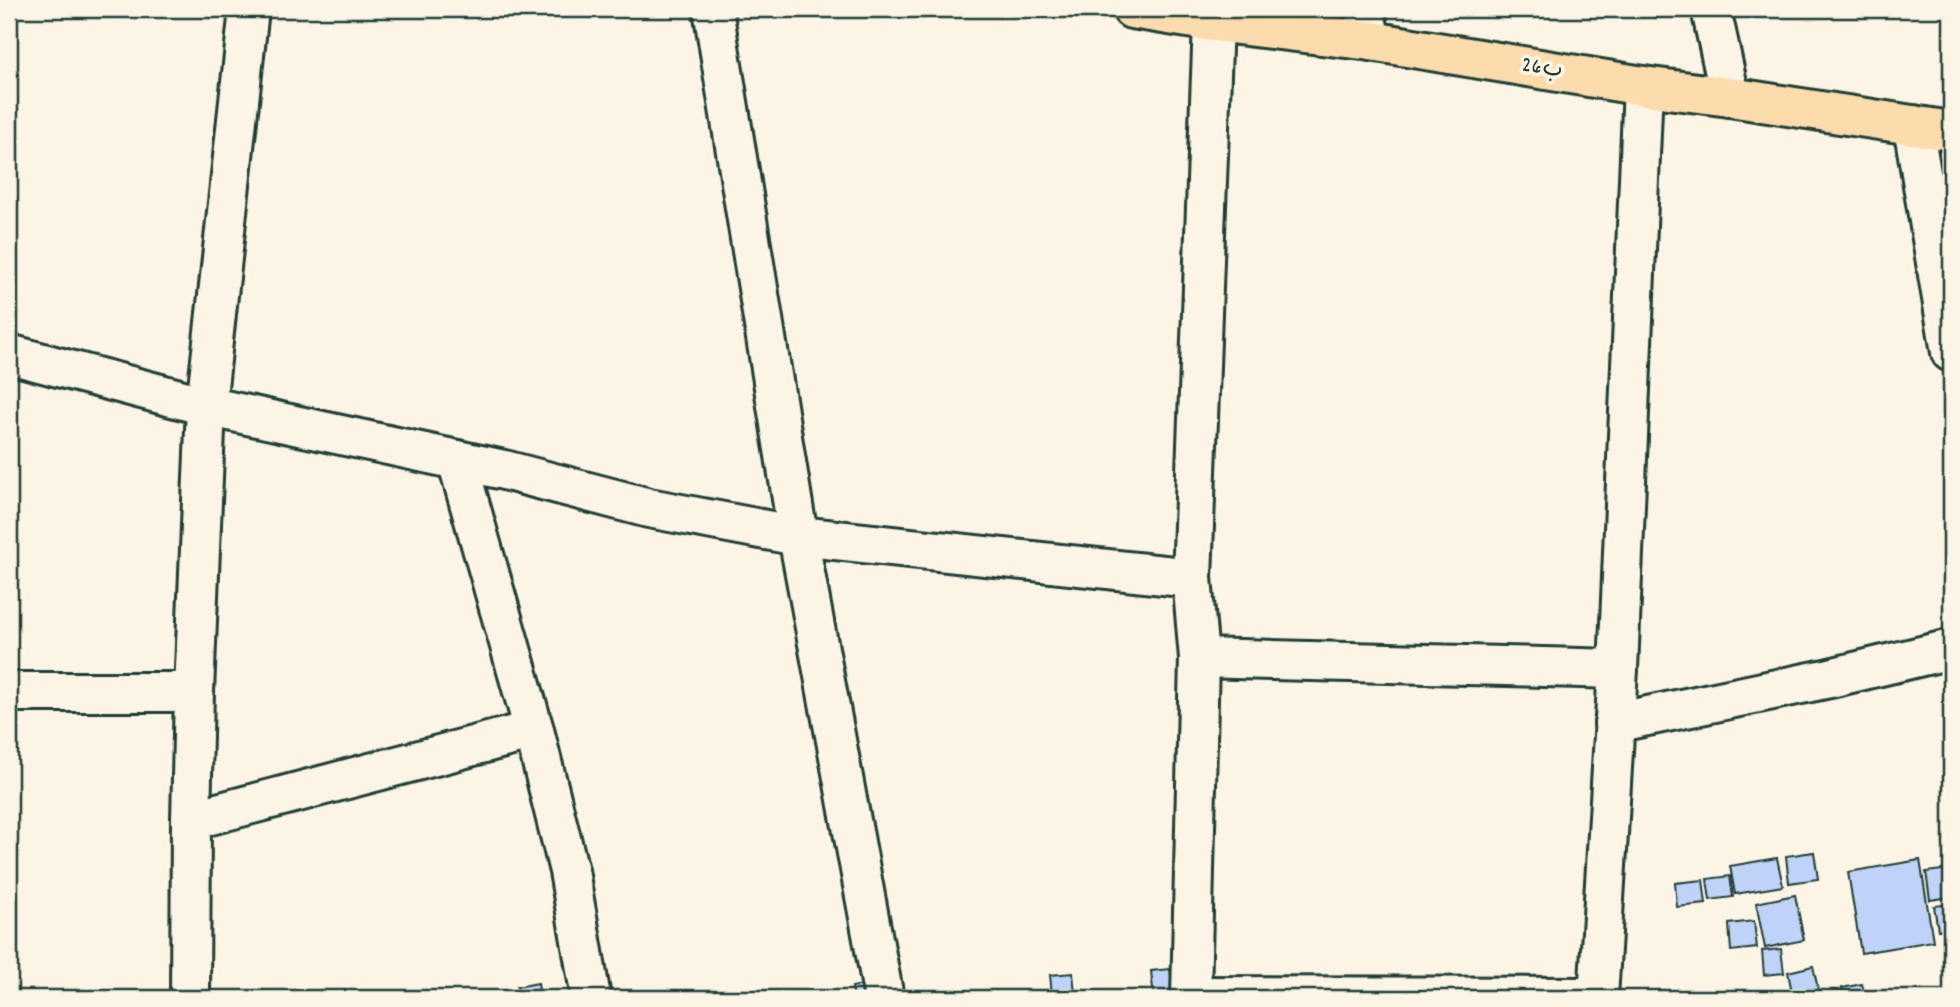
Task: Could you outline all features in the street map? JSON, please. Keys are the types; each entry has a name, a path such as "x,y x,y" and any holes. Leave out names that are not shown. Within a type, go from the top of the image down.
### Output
{"highway":[{"name":"26ب","path":"1132,9 1213,22 1367,25 1643,86 1951,131"}],"street":[{"path":"190,998 194,692 206,406 249,9"},
{"path":"713,9 798,536 884,998"},
{"path":"1711,9 1730,97"},
{"path":"1213,22 1192,578 1199,658 1191,997 1598,997 1618,669 1643,86"},
{"path":"1913,125 1951,352"},
{"path":"9,354 206,406 503,470 649,508 798,536 1192,578"},
{"path":"457,460 534,730 569,871 592,998"},
{"path":"1614,723 1830,678 1951,649"},
{"path":"1199,658 1618,669"},
{"path":"9,692 194,692"},
{"path":"191,820 534,730"}],"building":[{"path":"1814,852 1818,879 1789,883 1786,856"},
{"path":"1777,858 1783,886 1735,894 1730,866"},
{"path":"1920,860 1933,941 1861,953 1848,872"},
{"path":"1951,869 1951,897 1930,900 1926,872"},
{"path":"1730,876 1733,897 1710,900 1707,879"},
{"path":"1703,880 1706,904 1677,907 1675,883"},
{"path":"1795,895 1804,940 1765,948 1756,903"},
{"path":"1951,904 1951,928 1938,930 1934,906"},
{"path":"1754,921 1757,948 1731,951 1729,924"},
{"path":"1781,949 1784,973 1764,975 1762,951"},
{"path":"1813,966 1820,998 1793,998 1788,972"},
{"path":"1170,969 1174,996 1154,998 1151,971"},
{"path":"1073,973 1075,993 1052,995 1050,975"},
{"path":"878,982 881,998 854,998 852,987"},
{"path":"538,983 540,998 519,998 517,987"},
{"path":"1862,984 1866,998 1844,998 1842,988"}]}
